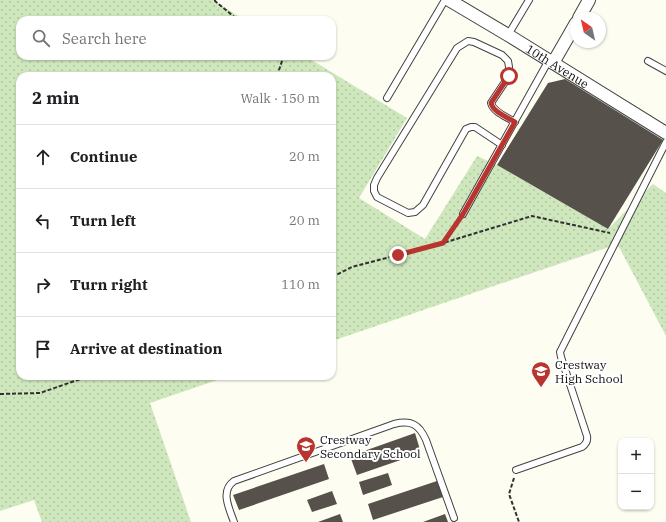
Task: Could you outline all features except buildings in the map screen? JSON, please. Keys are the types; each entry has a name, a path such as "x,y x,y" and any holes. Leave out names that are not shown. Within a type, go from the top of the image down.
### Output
{"street":[{"name":"10th Avenue","path":"449,0 666,133"},
{"path":"582,12 589,0"},
{"path":"551,62 570,32"}],"lane":[{"path":"387,98 445,0"},
{"path":"508,35 529,0"},
{"path":"502,145 475,127 466,129 423,205 415,212 408,212 377,197 374,192 374,185 377,178 457,48 468,41 474,42 502,56 508,61 509,76 491,103 492,106 499,112 515,122"},
{"path":"648,61 666,71"},
{"path":"463,214 551,62"},
{"path":"516,470 582,447 588,440 560,357 560,352 666,142"},
{"path":"234,522 226,500 229,485 234,481 394,424 404,422 409,422 423,433 454,518"}],"path":[{"path":"216,0 215,1 233,16"},
{"path":"278,72 282,60"},
{"path":"443,243 463,214"},
{"path":"336,275 352,267 443,243 532,216 610,234"},
{"path":"0,394 40,393 77,380"},
{"path":"516,470 509,494 519,522"}],"green space":[{"path":"0,0 214,0 238,16 16,16 16,60 312,60 331,72 16,72 16,380 217,380 150,403 191,522 42,522 34,500 0,511"},
{"path":"336,75 407,118 359,198 425,239 477,156 497,165 608,229 653,184 666,193 666,336 619,247 609,247 336,340"}],"place":[{"name":"Crestway High School","path":"541,388"},
{"name":"Crestway Secondary School","path":"306,463"}],"route":[{"path":"398,255 443,243 463,214 515,122 499,112 492,106 491,103 509,76"}]}
